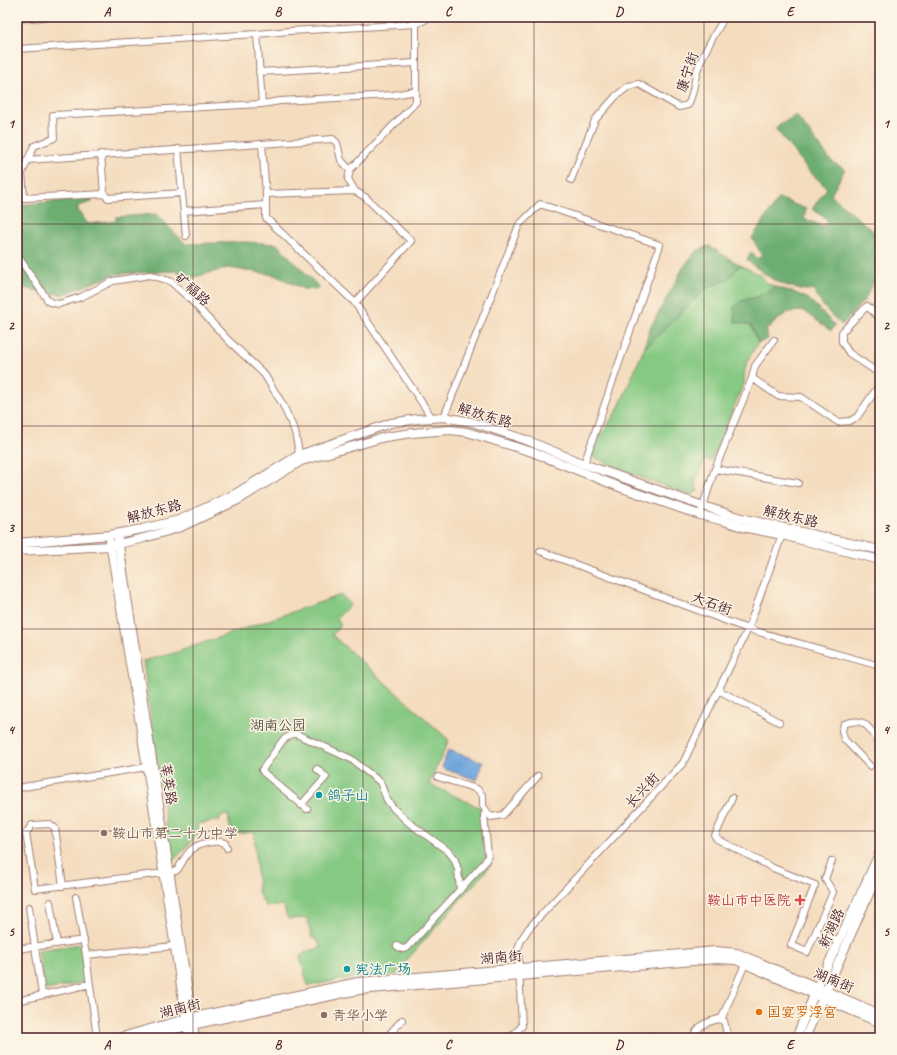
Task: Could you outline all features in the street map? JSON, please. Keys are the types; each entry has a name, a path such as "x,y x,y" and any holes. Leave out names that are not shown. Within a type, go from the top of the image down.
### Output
{"main road":[{"name":"解放东路","path":"17,543 114,534 179,520 235,494 300,458 391,423 444,417 472,422 526,440 584,464 702,506 742,518 880,550"},
{"name":"解放东路","path":"17,551 114,545 144,538 181,527 238,500 300,458 385,437 440,431 467,432 532,452 622,488 743,527 782,535 880,560"},
{"name":"莘英路","path":"114,534 114,545 147,767 166,872 174,946 189,1022 195,1038"},
{"name":"莘英路","path":"114,545 189,1022 189,1038"},
{"name":"新湖路","path":"796,1038 880,852"},
{"name":"新湖路","path":"806,1038 880,869"},
{"name":"湖南街","path":"118,1038 189,1022 359,990 716,951 737,953 816,991"},
{"name":"湖南街","path":"519,972 716,959 736,960 880,1014"},
{"name":"湖南街","path":"824,994 880,1023"},
{"name":"湖南街","path":"146,1038 189,1022"}],"street":[{"path":"17,19 45,17"},
{"path":"139,17 158,17"},
{"path":"355,303 411,242 365,197 355,190 348,179 350,170 416,102 416,24 411,17"},
{"path":"17,48 416,24 424,18 431,17"},
{"name":"康宁街","path":"571,180 595,120 616,96 629,86 639,84 679,107 688,105 692,97 698,69 714,35 725,17"},
{"path":"257,34 262,104"},
{"path":"259,72 416,63"},
{"path":"104,194 24,198 22,173 34,146 54,138 52,115 262,104 280,101 393,95 416,91"},
{"path":"27,160 333,139 338,143 341,160 350,170"},
{"path":"262,144 266,194 266,218 355,303 432,418"},
{"path":"178,149 186,236"},
{"path":"101,154 104,194 108,198 182,193"},
{"path":"266,194 355,190"},
{"path":"444,417 519,225 540,204 660,245 584,464"},
{"path":"184,211 266,205"},
{"name":"矿福路","path":"17,255 49,302 59,304 81,297 113,281 150,275 170,281 190,299 228,340 264,374 283,405 295,432 300,458"},
{"path":"880,318 867,306 842,332 842,342 850,353 880,374"},
{"path":"700,514 715,469 752,378 755,366 774,340"},
{"path":"752,378 778,396 800,397 838,422 850,421 857,417 880,384"},
{"path":"715,469 798,483"},
{"name":"长兴街","path":"510,1038 522,1026 518,949 521,940 529,928 683,763 748,629 782,535"},
{"name":"大石街","path":"540,551 748,629 880,666"},
{"path":"718,690 779,722"},
{"path":"870,766 844,739 842,730 844,724 853,720 861,721 868,726 880,743"},
{"path":"307,809 264,774 262,770 283,740 294,733 351,759 380,782 394,809 408,822 452,855 458,870 460,890"},
{"path":"17,788 147,767"},
{"path":"301,804 326,777 317,769"},
{"path":"438,777 477,789 483,796 483,806 486,812 491,817 503,815 538,776"},
{"path":"732,798 715,836 717,839 772,868 815,885 791,945 807,952 817,932 833,892 824,879 832,861"},
{"path":"396,946 402,949 407,948 486,862 488,856 488,846 484,815 486,812"},
{"path":"64,886 55,828 50,824 32,825 26,833 35,889 64,886 176,871 190,850 196,846 215,842 225,843 227,848"},
{"path":"76,897 84,940 97,1038"},
{"path":"50,902 57,944"},
{"path":"29,906 42,994"},
{"path":"817,932 839,942"},
{"path":"17,949 84,940"},
{"path":"86,955 174,946"},
{"path":"721,1020 745,964"},
{"path":"17,1001 90,984"},
{"path":"693,1038 696,1029 701,1025 712,1020 719,1019 724,1021 728,1038"},
{"path":"386,1038 402,1020"}],"green space":[{"path":"796,115 832,162 845,169 831,195 880,237 880,270 865,299 842,325 830,314 815,291 794,288 778,282 763,273 747,260 751,252 757,259 762,255 752,238 779,198 806,209 804,219 824,226 828,220 812,209 827,188 807,169 775,128"},
{"path":"92,198 92,202 78,206 78,210 88,224 116,221 116,217 156,214 186,244 245,242 277,244 320,288 305,290 275,275 228,268 187,279 175,271 115,274 62,295 17,287 17,205"},
{"path":"709,246 740,265 728,279 705,289 644,349 649,330 683,268 696,251"},
{"path":"740,265 762,276 765,282 776,287 757,297 741,301 758,343 747,362 744,383 711,461 705,459 695,483 698,491 691,495 644,479 591,456 600,436 618,409 644,349 705,289 728,279"},
{"path":"776,287 809,299 835,325 831,331 804,311 788,312 766,329 768,339 758,343 751,325 735,322 734,307 741,301 757,297"},
{"name":"湖南公园","path":"341,595 351,604 337,618 341,625 332,635 449,740 429,784 483,809 481,813 483,846 491,865 399,969 397,975 339,980 308,986 300,956 308,951 321,948 316,939 312,937 307,918 288,919 283,905 266,907 258,892 254,832 238,834 230,828 228,815 220,816 220,820 197,824 198,834 171,863 143,661 174,653"},
{"path":"81,944 86,982 45,990 38,950"}],"water":[{"path":"448,750 483,762 477,780 442,768"}],"place":[{"name":"鸽子山","path":"319,795"},
{"name":"鞍山市第二十九中学","path":"104,833"},
{"name":"鞍山市中医院","path":"800,900"},
{"name":"宪法广场","path":"347,969"},
{"name":"国宴罗浮宫","path":"759,1012"},
{"name":"青华小学","path":"324,1015"}]}
